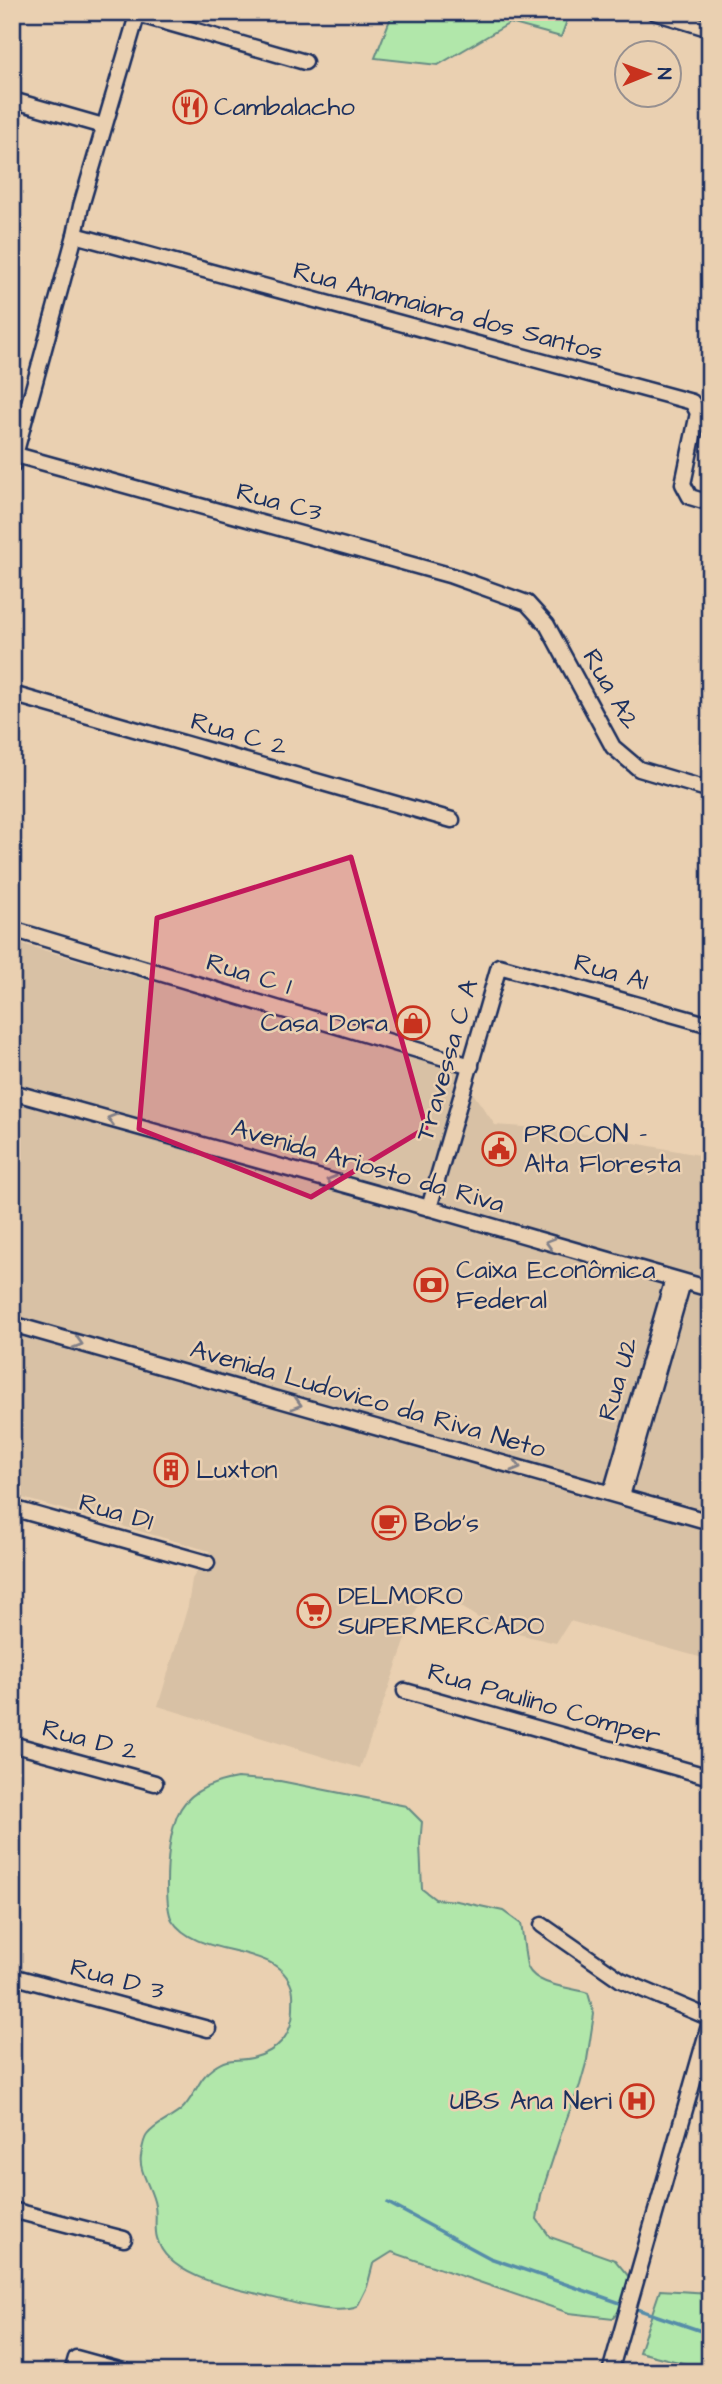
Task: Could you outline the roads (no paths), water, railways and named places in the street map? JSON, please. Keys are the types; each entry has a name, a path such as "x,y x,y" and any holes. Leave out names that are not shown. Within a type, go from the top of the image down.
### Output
{"street":[{"path":"654,12 710,29"},
{"path":"14,461 103,127 138,13 305,62"},
{"path":"12,100 103,127"},
{"name":"Rua Anamaiara dos Santos","path":"75,235 692,402 698,412 683,484 690,497 710,503"},
{"name":"Rua C3","path":"14,461 449,575 527,603"},
{"name":"Rua A2","path":"527,603 547,625 613,747 639,769 710,790"},
{"name":"Rua C 2","path":"12,694 452,820"},
{"name":"Rua C 1","path":"12,929 471,1066"},
{"name":"Travessa C A","path":"429,1208 499,966"},
{"name":"Rua A1","path":"499,966 710,1025"},
{"name":"Avenida Ariosto da Riva","path":"12,1091 710,1289"},
{"name":"Rua U2","path":"617,1495 678,1281"},
{"name":"Avenida Ludovico da Riva Neto","path":"12,1324 710,1522"},
{"name":"Rua D1","path":"12,1508 207,1563"},
{"name":"Rua Paulino Comper","path":"405,1691 710,1777"},
{"name":"Rua D 2","path":"12,1744 155,1783"},
{"path":"542,1925 621,1980 710,2020 610,2372"},
{"name":"Rua D 3","path":"12,1976 208,2029"},
{"path":"12,2210 124,2239"},
{"path":"74,2365 127,2372"}],"waterway":[{"path":"388,2203 490,2258 626,2305"},
{"path":"634,2308 710,2334"}],"place":[{"name":"Cambalacho","path":"190,107"},
{"name":"Casa Dora","path":"413,1023"},
{"name":"PROCON - Alta Floresta","path":"499,1149"},
{"name":"Caixa Econômica Federal","path":"431,1285"},
{"name":"Luxton","path":"171,1470"},
{"name":"Bob's","path":"389,1523"},
{"name":"DELMORO SUPERMERCADO","path":"314,1611"},
{"name":"UBS Ana Neri","path":"637,2101"}]}
